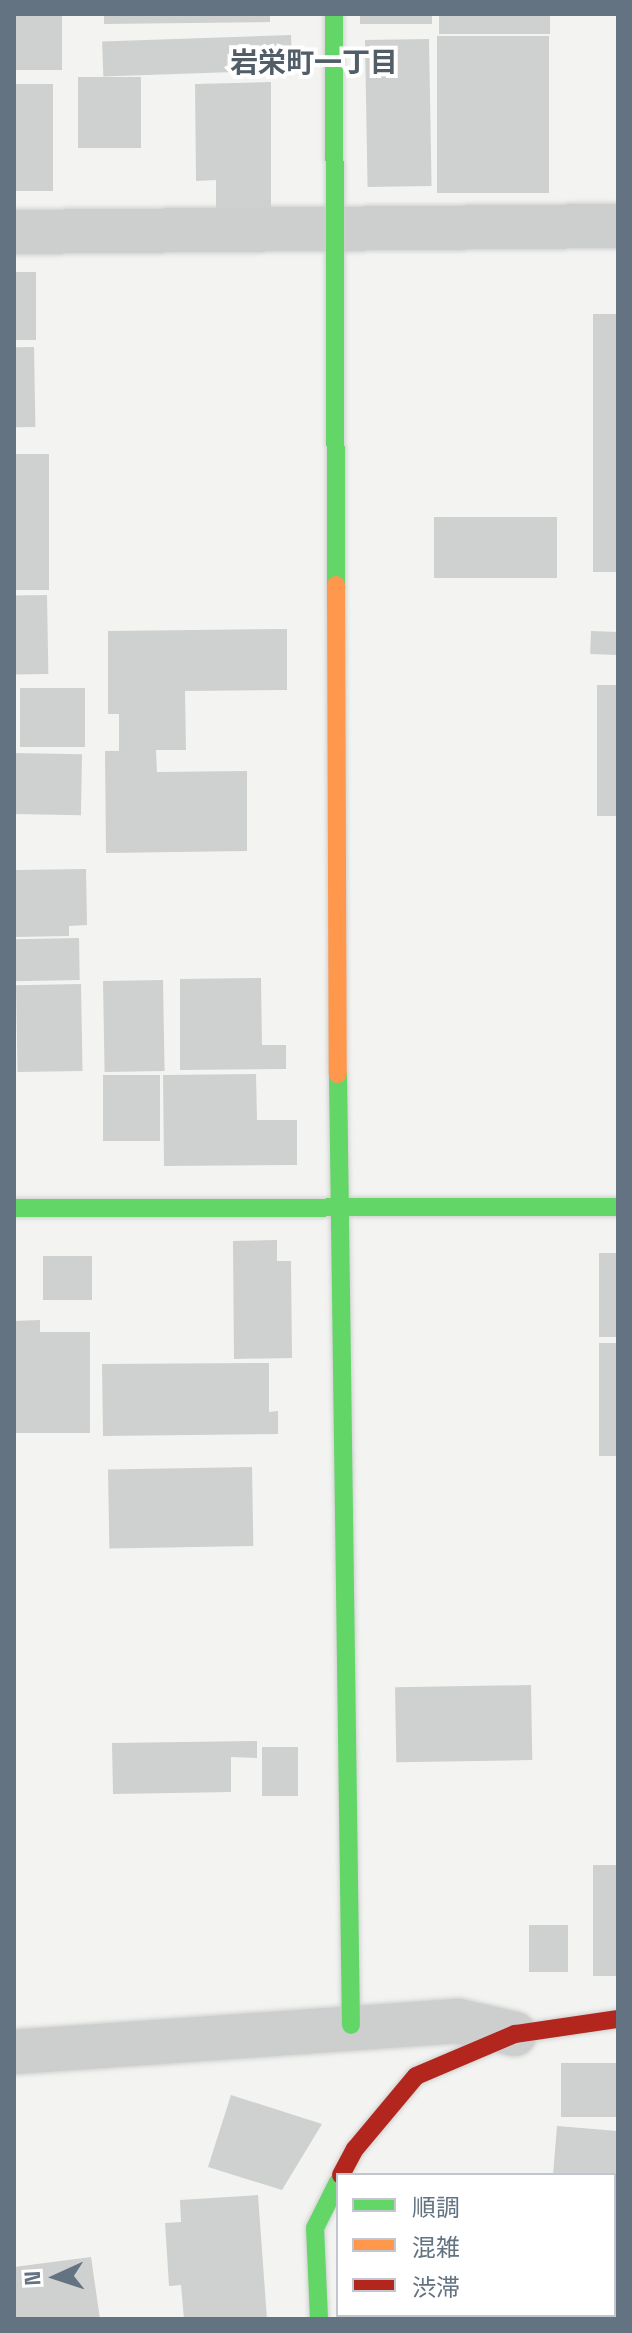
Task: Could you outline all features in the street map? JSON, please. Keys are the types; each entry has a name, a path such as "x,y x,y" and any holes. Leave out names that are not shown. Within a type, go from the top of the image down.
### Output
{"street":[{"path":"334,14 339,1207 351,2025"},
{"path":"14,232 618,226"},
{"path":"14,1208 618,1207"},
{"path":"342,2173 355,2149 416,2076 515,2034 618,2019"},
{"path":"14,2052 351,2025 458,2021 515,2034"},
{"path":"319,2319 315,2228 336,2186"}],"building":[{"path":"14,14 62,14 62,70 14,70"},
{"path":"104,14 270,14 270,22 104,24"},
{"path":"360,14 432,14 432,24 360,24"},
{"path":"439,14 550,14 550,34 439,34"},
{"path":"291,35 292,70 103,77 102,42"},
{"path":"437,36 549,36 549,193 437,193"},
{"path":"429,39 432,186 368,187 365,40"},
{"path":"78,77 141,77 141,148 78,148"},
{"path":"271,82 271,209 216,210 216,180 196,181 195,84"},
{"path":"14,84 53,84 53,191 14,191"},
{"path":"14,272 36,272 36,340 14,340"},
{"path":"593,314 618,314 618,572 593,572"},
{"path":"14,347 34,347 35,427 15,427"},
{"path":"14,454 49,454 49,590 14,590"},
{"path":"434,517 557,517 557,578 434,578"},
{"path":"47,595 48,674 15,675 14,596"},
{"path":"287,629 287,690 185,691 186,750 156,750 157,772 247,771 247,851 106,853 105,751 119,751 119,714 108,714 108,631"},
{"path":"591,631 618,632 617,655 590,654"},
{"path":"597,685 618,685 618,816 597,816"},
{"path":"20,688 85,688 85,747 20,747"},
{"path":"14,753 82,754 81,815 14,814"},
{"path":"86,869 87,925 69,926 69,936 14,937 14,870"},
{"path":"79,938 80,980 15,981 14,939"},
{"path":"261,978 262,1045 286,1045 286,1069 180,1070 180,979"},
{"path":"163,980 165,1071 105,1072 103,981"},
{"path":"81,984 83,1071 18,1072 16,985"},
{"path":"256,1074 257,1120 297,1120 297,1165 164,1166 163,1075"},
{"path":"103,1075 160,1075 160,1141 103,1141"},
{"path":"277,1240 277,1261 291,1261 292,1358 234,1359 233,1241"},
{"path":"599,1253 618,1253 618,1337 599,1337"},
{"path":"43,1256 92,1256 92,1300 43,1300"},
{"path":"40,1320 40,1332 90,1332 90,1433 14,1433 14,1321"},
{"path":"599,1343 618,1343 618,1456 599,1456"},
{"path":"269,1363 269,1412 278,1411 278,1434 103,1436 102,1364"},
{"path":"252,1467 253,1546 109,1549 108,1470"},
{"path":"531,1685 532,1760 396,1762 395,1687"},
{"path":"257,1741 257,1758 231,1757 231,1792 113,1794 112,1743"},
{"path":"262,1747 298,1747 298,1796 262,1796"},
{"path":"593,1865 618,1865 618,1976 593,1976"},
{"path":"529,1925 568,1925 568,1972 529,1972"},
{"path":"561,2063 618,2063 618,2117 561,2117"},
{"path":"231,2095 322,2124 282,2190 208,2167"},
{"path":"557,2126 618,2131 618,2319 541,2319 616,2317 616,2173 553,2173"},
{"path":"258,2195 267,2319 184,2319 181,2285 169,2286 165,2223 181,2222 180,2200"},
{"path":"91,2257 100,2319 14,2319 14,2267"}],"traffic: fast":[{"path":"334,14 336,585"},
{"path":"338,1074 351,2025"},
{"path":"14,1208 618,1207"},
{"path":"319,2319 315,2228 336,2186"}],"traffic: slow":[{"path":"336,585 338,1074"}],"traffic: jam":[{"path":"342,2173 355,2149 416,2076 515,2034 618,2019"}],"district":[{"name":"岩栄町一丁目","path":"314,62"}]}
